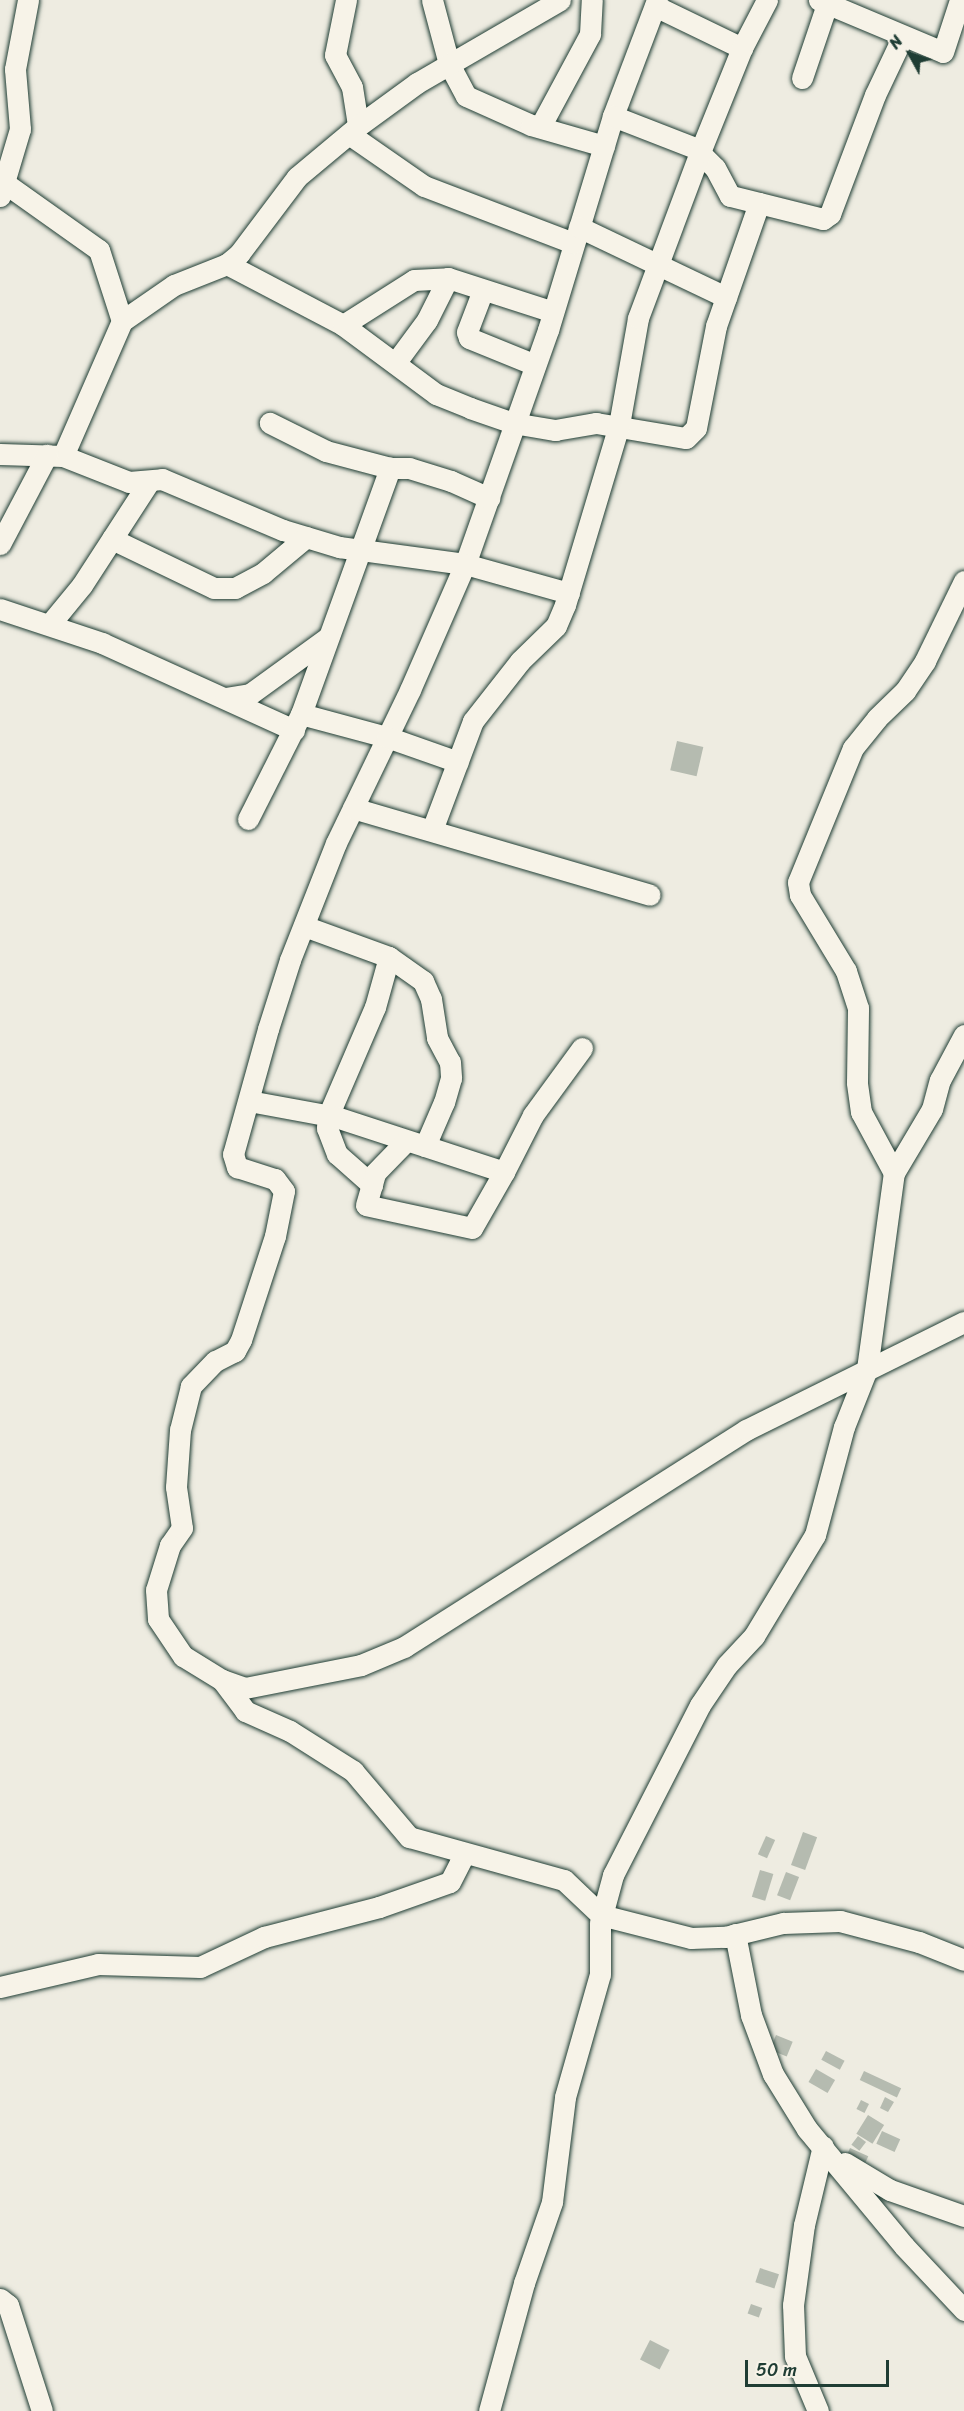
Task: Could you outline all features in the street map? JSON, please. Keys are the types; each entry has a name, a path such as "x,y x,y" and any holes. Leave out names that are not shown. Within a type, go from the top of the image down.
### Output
{"street":[{"path":"28,0 15,69 20,129 3,190 99,250 122,321"},
{"path":"346,0 335,55 352,87 353,130"},
{"path":"432,0 449,64 466,96 540,127 604,146"},
{"path":"0,544 55,456 122,321 174,285 227,264 239,254 297,177 353,130 449,64 560,0"},
{"path":"540,127 590,34 592,0"},
{"path":"432,830 473,721 520,661 556,626 619,425 630,351 657,267 679,216 700,152 742,48 767,0"},
{"path":"802,78 823,2 943,52 960,0"},
{"path":"742,48 656,3 613,116 553,312 465,564 353,808 304,926 268,1029 233,1154 237,1167 281,1183 281,1203 275,1236 241,1341 235,1351 215,1361 191,1386 180,1430 176,1487 182,1528 170,1545 156,1590 158,1619 183,1656 222,1680 245,1688 320,1675 361,1665 404,1647 746,1430 964,1322"},
{"path":"613,116 700,152 715,168 730,196 823,219 830,214 875,95 903,36"},
{"path":"353,130 424,186 576,235 726,297"},
{"path":"227,264 343,325 396,362 436,394 513,423 555,430 596,423 619,425 686,438 696,428 716,326 759,203"},
{"path":"343,325 414,280 448,278 553,312"},
{"path":"396,362 427,321 448,278"},
{"path":"483,290 466,332 469,338 533,364"},
{"path":"270,423 326,451 390,468 409,468 451,480 489,498"},
{"path":"0,454 55,456 106,476 129,482 149,482 162,479 306,537 359,549 465,564 568,593"},
{"path":"248,819 297,722 390,468"},
{"path":"50,624 82,585 149,482"},
{"path":"112,539 214,588 235,588 263,573 306,537"},
{"path":"894,1173 861,1112 857,1082 858,1008 846,970 800,895 798,882 853,748 915,676 964,581"},
{"path":"0,609 50,624 225,698 297,722 387,737 458,762"},
{"path":"225,698 250,694 327,638"},
{"path":"353,808 650,895"},
{"path":"304,926 389,957 423,981 431,999 437,1038 450,1062 452,1078 444,1102 416,1144 375,1173 366,1205 472,1228 533,1115 582,1048"},
{"path":"372,1185 337,1154 327,1128 328,1116 375,1007 389,957"},
{"path":"489,2411 510,2329 552,2202 565,2097 600,1974 602,1915 613,1875 633,1830 700,1705 727,1665 754,1636 815,1535 844,1427 867,1369 894,1173 932,1109 940,1080 964,1035"},
{"path":"249,1101 328,1116 504,1172"},
{"path":"222,1680 245,1711 290,1731 354,1771 409,1837 464,1855 564,1880 602,1915 691,1938 735,1935 783,1923 840,1921 919,1942 964,1960"},
{"path":"0,1987 98,1964 200,1967 264,1937 379,1907 450,1882 464,1855"},
{"path":"735,1935 751,2015 773,2073 807,2129 904,2246 964,2310"},
{"path":"823,2146 856,2172 890,2190 964,2216"},
{"path":"818,2411 795,2356 793,2305 804,2225 823,2146"},
{"path":"0,2299 8,2305 42,2411"}],"building":[{"path":"677,741 703,747 697,776 670,770"},
{"path":"803,1832 817,1837 805,1870 791,1865"},
{"path":"766,1836 775,1840 767,1858 758,1854"},
{"path":"760,1870 773,1874 765,1901 752,1897"},
{"path":"786,1872 799,1877 790,1900 777,1895"},
{"path":"776,2035 793,2042 787,2057 770,2050"},
{"path":"826,2051 845,2061 840,2070 821,2060"},
{"path":"816,2069 835,2080 828,2093 808,2082"},
{"path":"864,2071 901,2088 897,2097 860,2080"},
{"path":"885,2097 894,2102 888,2112 880,2108"},
{"path":"861,2100 869,2104 864,2113 856,2109"},
{"path":"868,2115 884,2125 872,2144 856,2134"},
{"path":"882,2131 900,2139 895,2152 876,2144"},
{"path":"858,2136 866,2142 859,2151 851,2145"},
{"path":"850,2148 868,2156 864,2165 846,2157"},
{"path":"760,2268 779,2274 774,2288 755,2282"},
{"path":"751,2304 762,2308 759,2318 748,2313"},
{"path":"650,2340 670,2350 660,2370 640,2360"}]}
